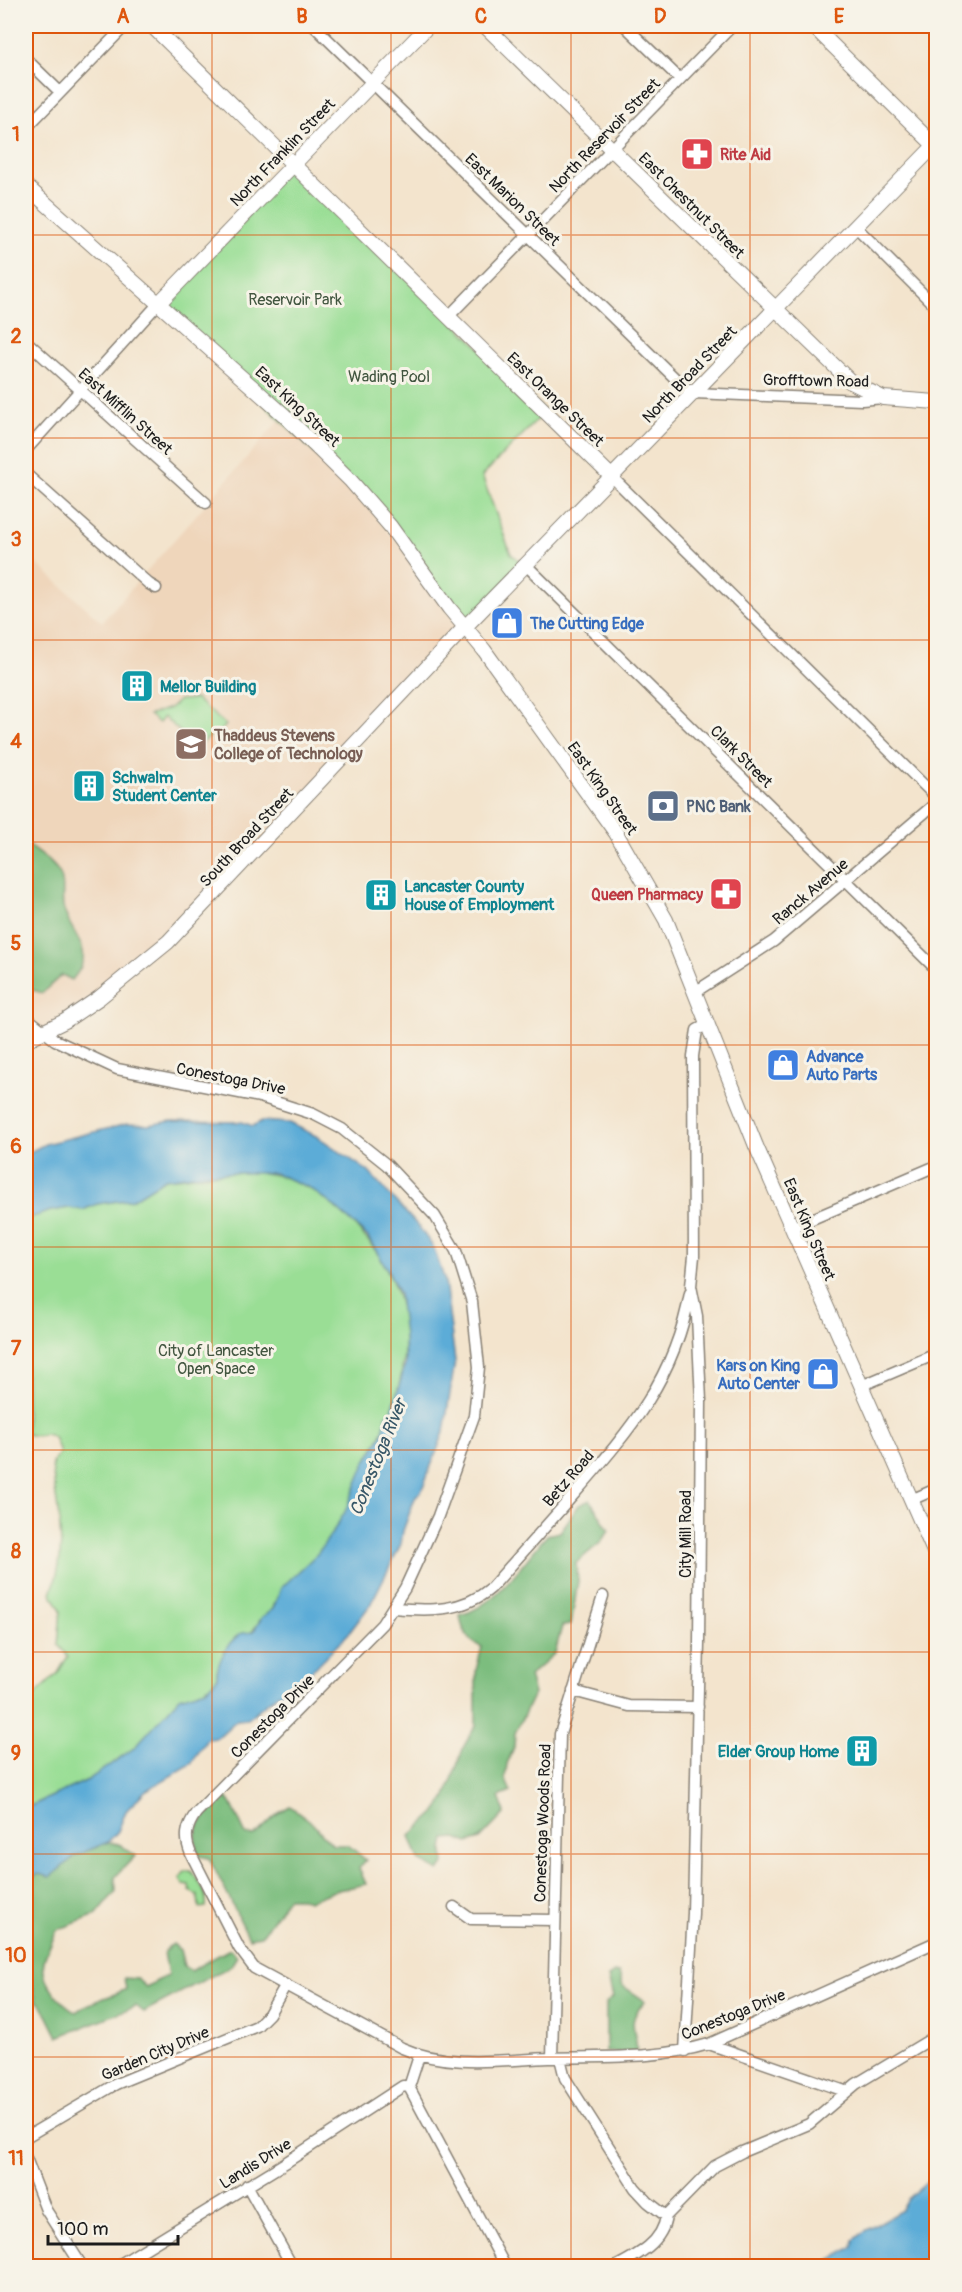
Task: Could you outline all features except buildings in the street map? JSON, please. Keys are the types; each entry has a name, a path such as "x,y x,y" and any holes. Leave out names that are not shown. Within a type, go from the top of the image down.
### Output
{"main road":[{"name":"East Orange Street","path":"152,26 612,477"},
{"name":"North Franklin Street","path":"159,303 428,26"},
{"name":"East Chestnut Street","path":"485,26 851,382 883,398"},
{"path":"813,26 936,145"},
{"name":"North Broad Street","path":"466,626 936,145"},
{"name":"East King Street","path":"26,186 331,459 390,526 596,804 632,859 666,920 791,1228 936,1556"},
{"name":"Grofftown Road","path":"883,398 936,402"},
{"name":"South Broad Street","path":"26,1040 108,992 168,942 466,626"}],"street":[{"path":"26,128 125,26"},
{"name":"East Marion Street","path":"314,26 681,383 694,393"},
{"path":"625,26 680,79"},
{"name":"North Reservoir Street","path":"448,317 732,26"},
{"path":"26,59 60,92"},
{"path":"856,227 936,307"},
{"path":"26,450 159,303"},
{"name":"East Mifflin Street","path":"26,341 206,503"},
{"name":"Grofftown Road","path":"694,393 862,400 883,398"},
{"path":"26,474 156,588"},
{"name":"East Orange Street","path":"612,477 936,797"},
{"name":"Clark Street","path":"526,565 936,969"},
{"name":"Ranck Avenue","path":"695,992 761,951 936,803"},
{"name":"Conestoga Drive","path":"26,1017 42,1032 82,1055 117,1069 260,1097 297,1108 331,1123 358,1141 387,1165 435,1216 449,1236 463,1268 472,1302 478,1367 477,1397 469,1432 453,1479 415,1570 394,1608 341,1667 196,1814 188,1827 186,1838 190,1854 239,1948 254,1968 420,2056 436,2059 477,2060 636,2057 685,2051 709,2044 936,1942"},
{"name":"City Mill Road","path":"685,2051 693,1913 701,1401 698,1316 692,1286 694,1256 693,1056 697,1030 708,1024"},
{"path":"791,1228 936,1166"},
{"name":"Betz Road","path":"394,1608 423,1611 459,1606 481,1597 491,1588 618,1444 646,1408 672,1357 686,1314 692,1286"},
{"path":"861,1386 936,1354"},
{"path":"911,1500 936,1489"},
{"name":"Conestoga Woods Road","path":"603,1596 560,1734 554,1920 556,2058 565,2078 635,2188 666,2216"},
{"path":"573,1691 629,1706 698,1707"},
{"path":"454,1907 471,1918 554,1920"},
{"name":"Garden City Drive","path":"26,2137 116,2084 257,2026 269,2014 285,1986"},
{"path":"617,2266 650,2246 663,2229 666,2216 676,2209 715,2166 809,2124 837,2102 845,2091 936,2036"},
{"path":"709,2044 845,2091"},
{"path":"420,2056 409,2087 505,2266"},
{"name":"Landis Drive","path":"117,2266 403,2086 409,2087"},
{"path":"26,2158 46,2210 82,2266"},
{"path":"247,2185 292,2266"}],"shaded area":[{"name":"Thaddeus Stevens College of Technology","path":"284,415 308,436 466,626 168,942 42,1032 26,1017 26,554 102,622"}],"green space":[{"name":"Reservoir Park","path":"293,164 545,412 482,476 511,554 526,565 466,626 390,526 159,303"},
{"path":"196,699 226,725 218,734 216,732 197,747 164,717 159,723 149,715 170,708 179,700"},
{"path":"26,843 49,861 60,874 63,883 64,910 83,952 83,960 72,980 62,975 42,993 26,988"},
{"name":"City of Lancaster Open Space","path":"245,1171 274,1175 300,1183 323,1197 366,1238 382,1260 393,1283 404,1331 404,1357 392,1411 349,1505 332,1534 313,1560 285,1586 273,1609 262,1618 251,1633 242,1633 217,1670 217,1678 206,1689 180,1698 134,1748 88,1780 26,1808 26,1704 58,1673 68,1656 58,1645 61,1610 51,1593 57,1576 61,1544 52,1464 60,1453 54,1437 46,1434 31,1436 26,1433 26,1219 51,1211 69,1208 83,1210 97,1204 133,1199 165,1179"},
{"path":"590,1500 609,1530 600,1543 576,1563 578,1581 571,1625 562,1626 555,1653 529,1676 534,1694 515,1733 514,1747 507,1764 505,1778 511,1792 499,1797 505,1813 480,1839 468,1843 456,1838 445,1839 444,1864 439,1871 419,1860 410,1836 435,1813 445,1799 464,1746 476,1725 476,1670 482,1647 466,1635 460,1615 473,1610 497,1593 547,1535 560,1532 579,1505"},
{"path":"225,1796 233,1807 246,1835 253,1836 278,1813 290,1806 309,1820 333,1845 348,1845 366,1860 359,1868 366,1884 334,1891 308,1901 302,1898 288,1898 261,1936 249,1938 209,1858 199,1856 196,1846 195,1838 200,1823"},
{"path":"108,1842 121,1845 135,1856 115,1877 116,1891 96,1915 57,1930 45,1957 44,1969 48,1984 64,2003 76,2012 126,1989 124,1978 137,1979 146,1987 168,1975 164,1952 173,1944 180,1950 184,1966 190,1971 230,1949 237,1956 231,1966 144,2012 136,2006 58,2037 42,2005 36,2001 30,1976 26,1977 26,1879 39,1874 50,1877 75,1856"},
{"path":"185,1871 191,1871 200,1884 206,1897 206,1907 199,1908 198,1895 190,1891 189,1886 183,1885 180,1878"},
{"path":"619,1973 623,1986 645,2001 634,2019 633,2029 637,2049 633,2053 606,2052 606,2003 613,1997 608,1977"}],"water":[{"name":"Conestoga River","path":"172,1121 242,1122 253,1126 262,1121 290,1123 318,1137 368,1171 419,1227 434,1248 445,1281 455,1361 444,1432 421,1492 415,1498 403,1531 401,1544 370,1605 349,1633 316,1667 287,1690 278,1694 247,1719 237,1720 217,1738 207,1739 191,1764 145,1791 126,1811 118,1831 108,1842 75,1856 50,1877 39,1874 26,1879 26,1808 88,1780 134,1748 180,1697 206,1689 217,1678 220,1661 230,1643 241,1634 253,1632 262,1617 273,1609 281,1588 318,1553 345,1512 366,1461 383,1433 386,1416 392,1411 405,1365 399,1294 388,1270 367,1236 335,1207 308,1187 274,1173 208,1173 165,1179 133,1199 97,1204 83,1210 69,1208 51,1211 26,1219 26,1154 45,1144 127,1124 148,1125"},
{"path":"936,2174 936,2264 934,2266 825,2266 829,2260 853,2247 854,2240 863,2232 902,2210 908,2199"}],"place":[{"name":"Rite Aid","path":"697,154"},
{"name":"The Cutting Edge","path":"507,623"},
{"name":"Mellor Building","path":"137,686"},
{"name":"Thaddeus Stevens College of Technology","path":"191,744"},
{"name":"Schwalm Student Center","path":"89,786"},
{"name":"PNC Bank","path":"663,806"},
{"name":"Queen Pharmacy","path":"726,894"},
{"name":"Lancaster County House of Employment","path":"381,895"},
{"name":"Advance Auto Parts","path":"783,1065"},
{"name":"Kars on King Auto Center","path":"823,1374"},
{"name":"Elder Group Home","path":"862,1751"}],"park label":[{"name":"Wading Pool","path":"389,376"}]}
